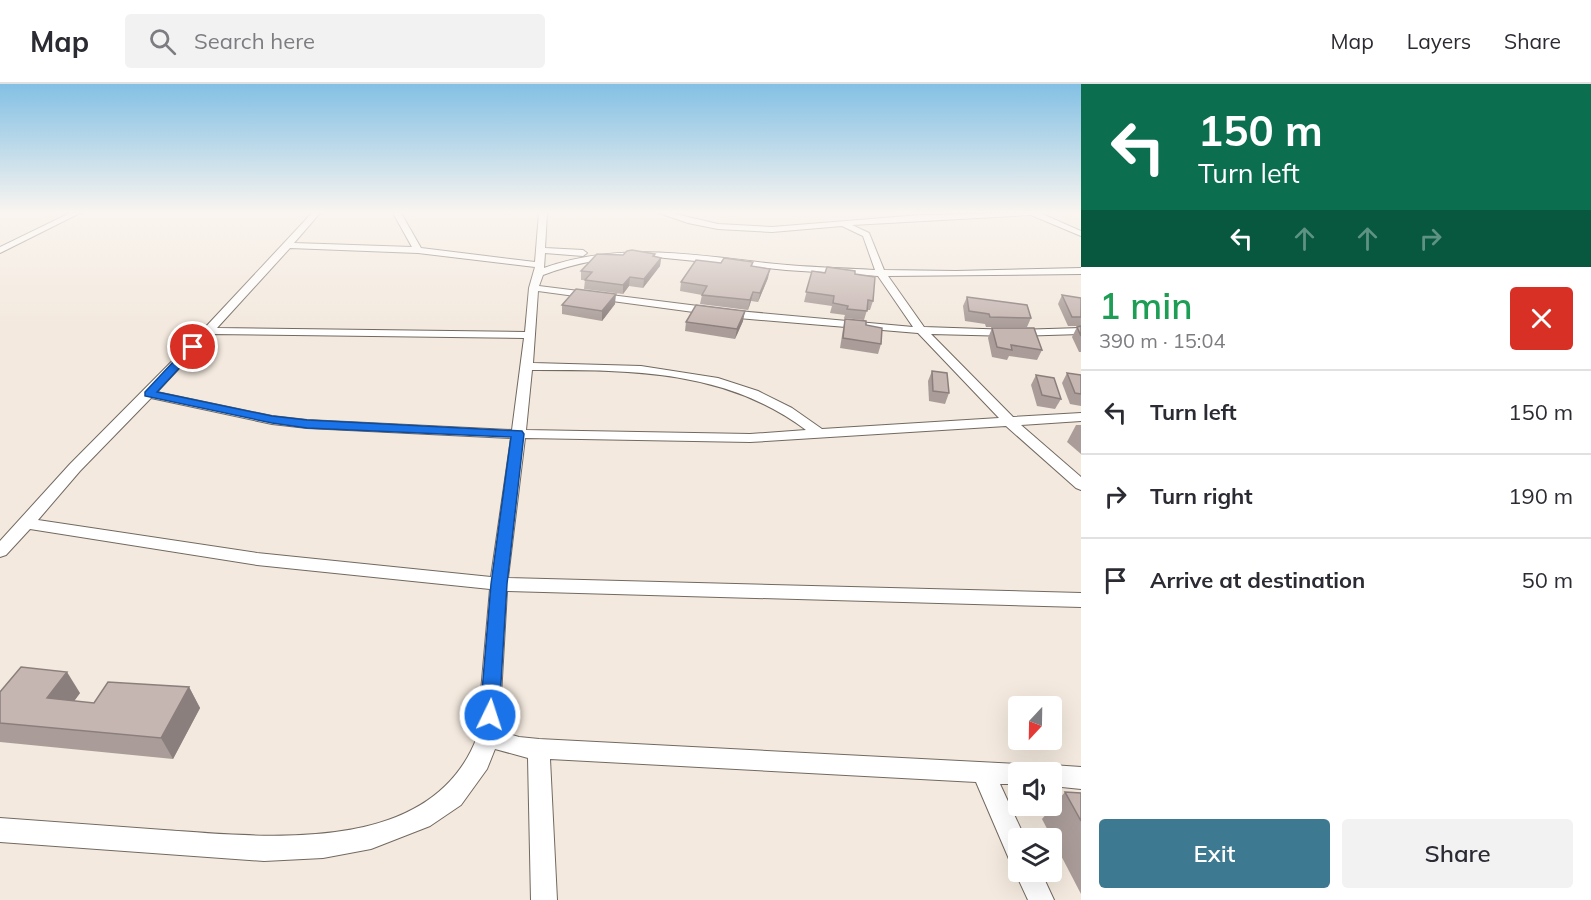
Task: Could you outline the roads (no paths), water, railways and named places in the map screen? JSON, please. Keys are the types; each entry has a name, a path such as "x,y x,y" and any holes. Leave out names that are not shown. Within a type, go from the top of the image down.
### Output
{"street":[{"path":"0,551 28,524 85,458 208,332 282,251"},
{"path":"425,251 537,269 788,322 987,333 1081,331"},
{"path":"0,830 264,849 333,844 371,837 422,818 453,796 479,762 488,737 499,584 539,251"},
{"path":"872,251 881,273 921,330 1010,421 1074,472 1081,485"},
{"path":"537,269 601,254 657,255 881,273 965,275 1081,271"},
{"path":"537,269 601,254"},
{"path":"208,332 528,336"},
{"path":"526,366 633,368 702,378 781,407 801,418 818,434"},
{"path":"149,394 272,420 307,424 518,434 750,438 1081,417"},
{"path":"28,524 257,559 499,584 1081,600"},
{"path":"488,737 519,747 539,749 1008,773"},
{"path":"539,749 544,900"},
{"path":"983,772 1008,828"},
{"path":"1062,777 1081,778"},
{"path":"1033,882 1041,900"}]}
